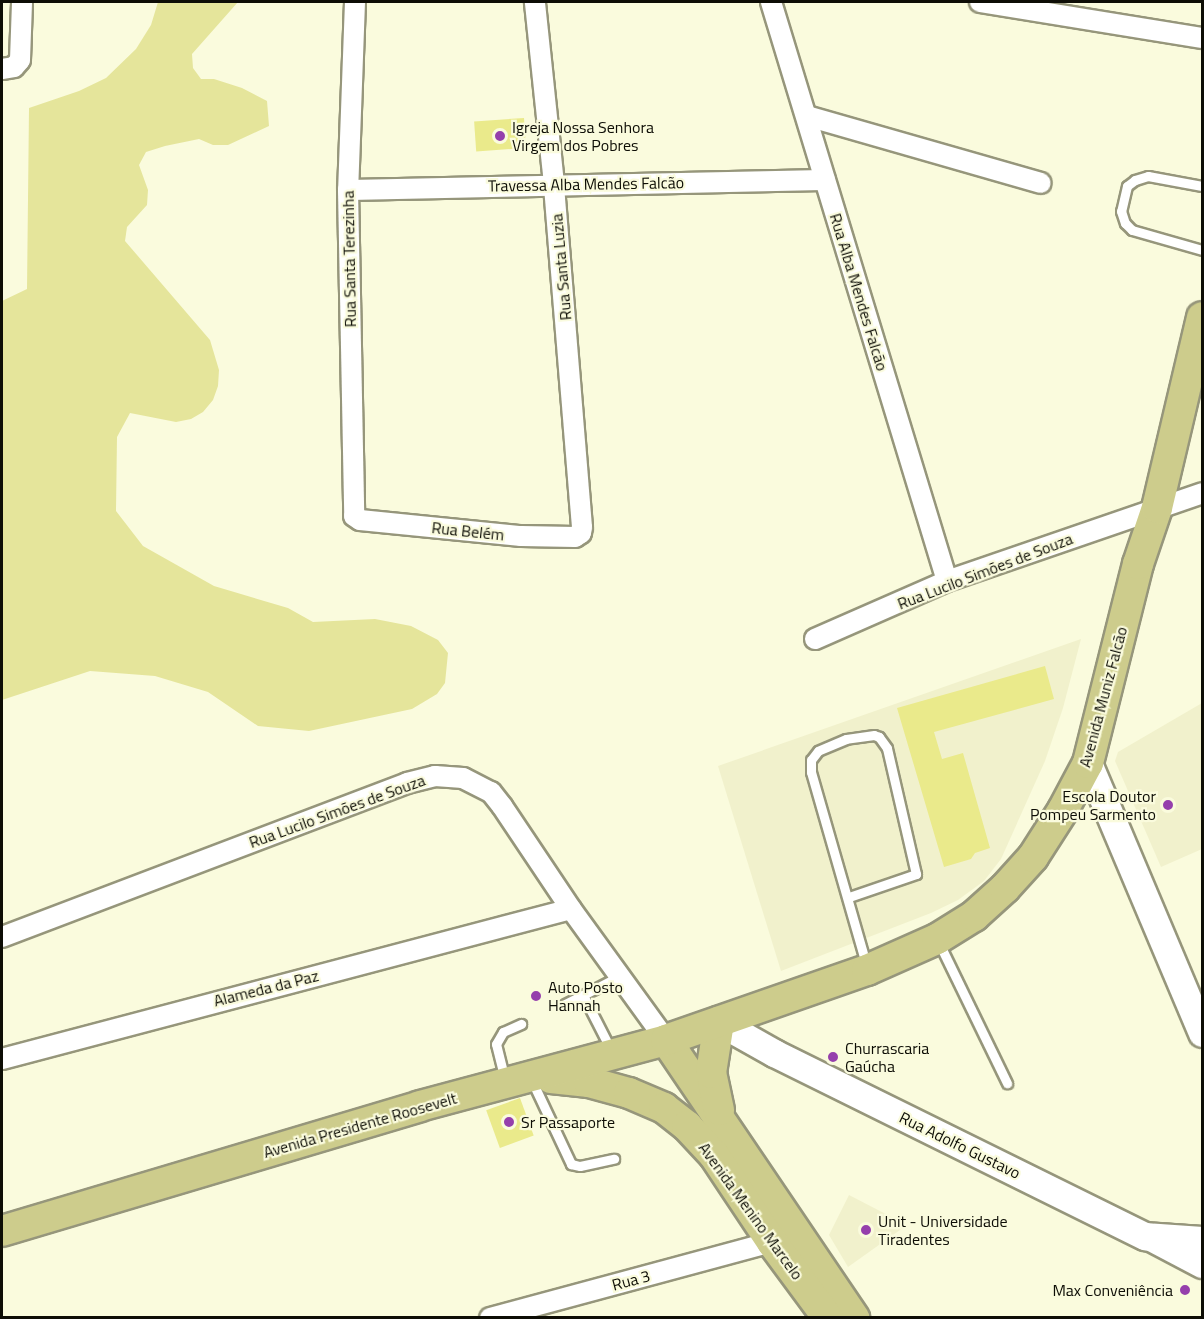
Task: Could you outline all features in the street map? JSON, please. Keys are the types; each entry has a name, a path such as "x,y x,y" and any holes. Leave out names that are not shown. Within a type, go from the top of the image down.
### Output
{"main road":[{"name":"Avenida Muniz Falcão","path":"719,1022 867,970 937,939 974,916 1005,888 1033,857 1063,810 1088,763 1138,564 1156,508 1203,317"},
{"path":"1088,763 1203,1033"},
{"path":"719,1022 711,1073 717,1103 727,1132"},
{"name":"Avenida Presidente Roosevelt","path":"2,1231 420,1106 666,1040 719,1022"},
{"name":"Rua Adolfo Gustavo","path":"719,1022 774,1053 1145,1236"},
{"name":"Avenida Menino Marcelo","path":"666,1040 854,1317"},
{"name":"Avenida Menino Marcelo","path":"518,1080 589,1082 629,1093 664,1108 687,1126 714,1155 772,1242 828,1317"},
{"path":"1145,1236 1203,1240"}],"street":[{"path":"2,69 14,67 20,60 22,2"},
{"name":"Rua Santa Terezinha","path":"354,516 348,190 355,2"},
{"name":"Rua Santa Luzia","path":"535,2 554,184 581,533"},
{"name":"Rua Alba Mendes Falcão","path":"771,2 947,581"},
{"path":"980,2 1203,38"},
{"path":"807,116 1041,183"},
{"name":"Travessa Alba Mendes Falcão","path":"348,190 825,180"},
{"name":"Rua Lucilo Simões de Souza","path":"815,639 947,581 1203,493"},
{"name":"Rua Belém","path":"354,516 360,520 521,536 566,538 575,537 581,533"},
{"name":"Rua Lucilo Simões de Souza","path":"2,937 407,783 435,776 463,778 478,783 490,792 666,1040"},
{"name":"Alameda da Paz","path":"2,1059 572,909"},
{"name":"Rua Adolfo Gustavo","path":"1145,1236 1203,1266"},
{"name":"Rua 3","path":"490,1317 772,1242"}],"lane":[{"path":"1203,186 1148,176 1135,180 1127,186 1121,211 1125,223 1132,231 1203,250"},
{"path":"849,897 916,874 887,748 874,735 837,743 818,751 812,760 811,772 849,897 867,970"},
{"path":"937,939 1007,1083"},
{"path":"565,1004 620,976"},
{"path":"583,995 613,1054"},
{"path":"521,1024 503,1032 496,1044 571,1164 580,1166 614,1159"}],"shaded area":[{"path":"1081,639 1063,708 1045,761 1001,859 984,881 958,900 931,913 781,971 718,766"},
{"name":"Escola Doutor Pompeu Sarmento","path":"1202,703 1202,849 1161,867 1115,761 1118,752"},
{"name":"Unit - Universidade Tiradentes","path":"849,1195 907,1225 848,1267 829,1235"}],"green space":[{"path":"158,2 238,2 192,54 193,68 201,79 214,79 242,88 267,101 269,126 228,145 213,145 199,139 165,146 146,152 139,165 148,190 147,205 127,227 125,241 210,340 219,370 218,386 213,400 203,412 191,419 176,422 130,413 117,437 116,511 143,546 214,586 288,608 313,622 375,619 411,626 438,640 448,653 445,683 437,694 412,709 309,731 258,726 208,692 155,676 90,671 2,700 2,301 27,289 29,108 79,91 106,78 136,49 151,25"}],"building":[{"name":"Igreja Nossa Senhora Virgem dos Pobres","path":"524,118 526,148 476,151 474,121"},
{"path":"1045,666 1054,699 934,732 942,759 963,753 990,848 975,853 971,859 944,867 897,708"},
{"name":"Sr Passaporte","path":"520,1098 534,1136 500,1148 486,1110"}],"place":[{"name":"Igreja Nossa Senhora Virgem dos Pobres","path":"500,136"},
{"name":"Escola Doutor Pompeu Sarmento","path":"1168,805"},
{"name":"Auto Posto Hannah","path":"536,996"},
{"name":"Churrascaria Gaúcha","path":"833,1057"},
{"name":"Sr Passaporte","path":"509,1122"},
{"name":"Unit - Universidade Tiradentes","path":"866,1230"},
{"name":"Max Conveniência","path":"1185,1290"}]}
